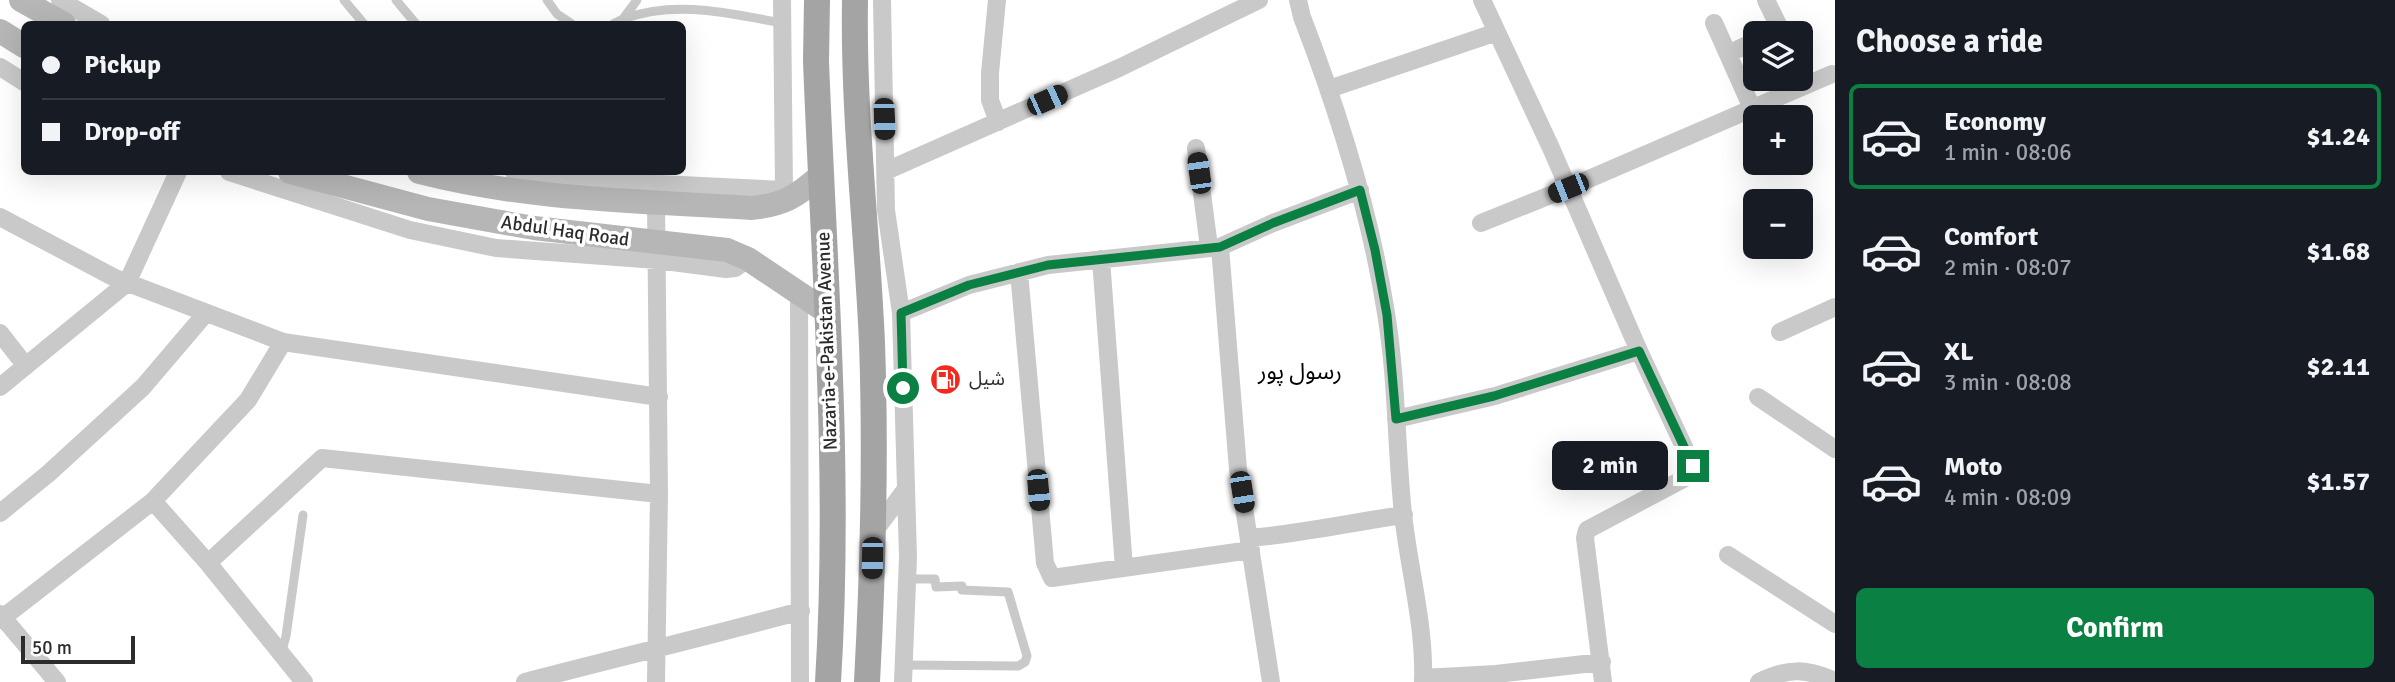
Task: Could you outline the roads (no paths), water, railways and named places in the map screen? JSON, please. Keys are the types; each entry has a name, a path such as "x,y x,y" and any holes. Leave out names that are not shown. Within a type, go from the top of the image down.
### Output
{"main road":[{"path":"21,0 59,21"},
{"name":"Nazaria-e-Pakistan Avenue","path":"817,0 820,176 833,487 833,608 828,682"},
{"path":"855,0 854,59 877,235 872,346 873,533 867,682"},
{"path":"0,31 21,44"},
{"name":"Abdul Haq Road","path":"301,175 428,209 657,251 727,250 748,259 827,312"},
{"name":"Abdul Haq Road","path":"431,175 462,183 526,178 577,183 656,202 751,208 770,206 820,176"}],"street":[{"path":"60,0 96,21"},
{"path":"577,183 786,196 782,0"},
{"path":"881,0 886,171 877,235 901,313 907,579 904,674"},
{"path":"997,0 990,100 999,121"},
{"path":"886,171 1119,68 1259,0"},
{"path":"1298,0 1360,190 1387,315 1404,515 1424,657 1423,680 1602,662"},
{"path":"1482,0 1693,466 1693,472 1587,530 1585,538 1603,682"},
{"path":"1766,0 1773,21"},
{"path":"1714,23 1751,105"},
{"path":"1329,89 1497,32"},
{"path":"1728,54 1743,47"},
{"path":"0,67 21,80"},
{"path":"1813,78 1832,74"},
{"path":"1757,105 1783,91"},
{"path":"1481,223 1743,112"},
{"path":"1196,148 1215,247 1238,469 1271,682"},
{"path":"0,387 127,283 177,175"},
{"path":"238,175 422,233 496,248 657,251"},
{"path":"901,313 969,285 1048,265 1215,247 1360,190"},
{"path":"656,202 659,397 656,682"},
{"path":"0,218 127,283 283,342 659,397"},
{"path":"1101,259 1124,568"},
{"path":"1019,272 1045,563 1052,578 1124,568 1339,524 1404,515"},
{"path":"799,292 800,682"},
{"path":"1780,332 1835,307"},
{"path":"0,513 49,473 143,387 206,313"},
{"path":"0,333 25,365"},
{"path":"57,682 1,617 153,501 248,400 283,342"},
{"path":"1396,419 1494,396 1639,351"},
{"path":"1758,397 1835,449"},
{"path":"208,563 322,458 659,494"},
{"path":"873,533 906,489"},
{"path":"153,501 208,563 304,682"},
{"path":"1728,555 1835,624"},
{"path":"525,682 658,647 738,630 801,611"},
{"path":"1759,682 1790,670 1822,675 1835,681"}],"lane":[{"path":"344,0 362,21"},
{"path":"396,0 414,21"},
{"path":"547,0 565,21"},
{"path":"623,19 637,0"},
{"path":"678,0 687,6"},
{"path":"619,21 654,7 687,6 782,23"},
{"path":"282,654 303,515"},
{"path":"904,674 1018,666 1025,662 1027,656 1008,592 962,590 962,586 936,587 935,579 907,579"}],"place":[{"name":"شیل","path":"946,379"}],"district":[{"name":"رسول پور","path":"1300,371"}]}
